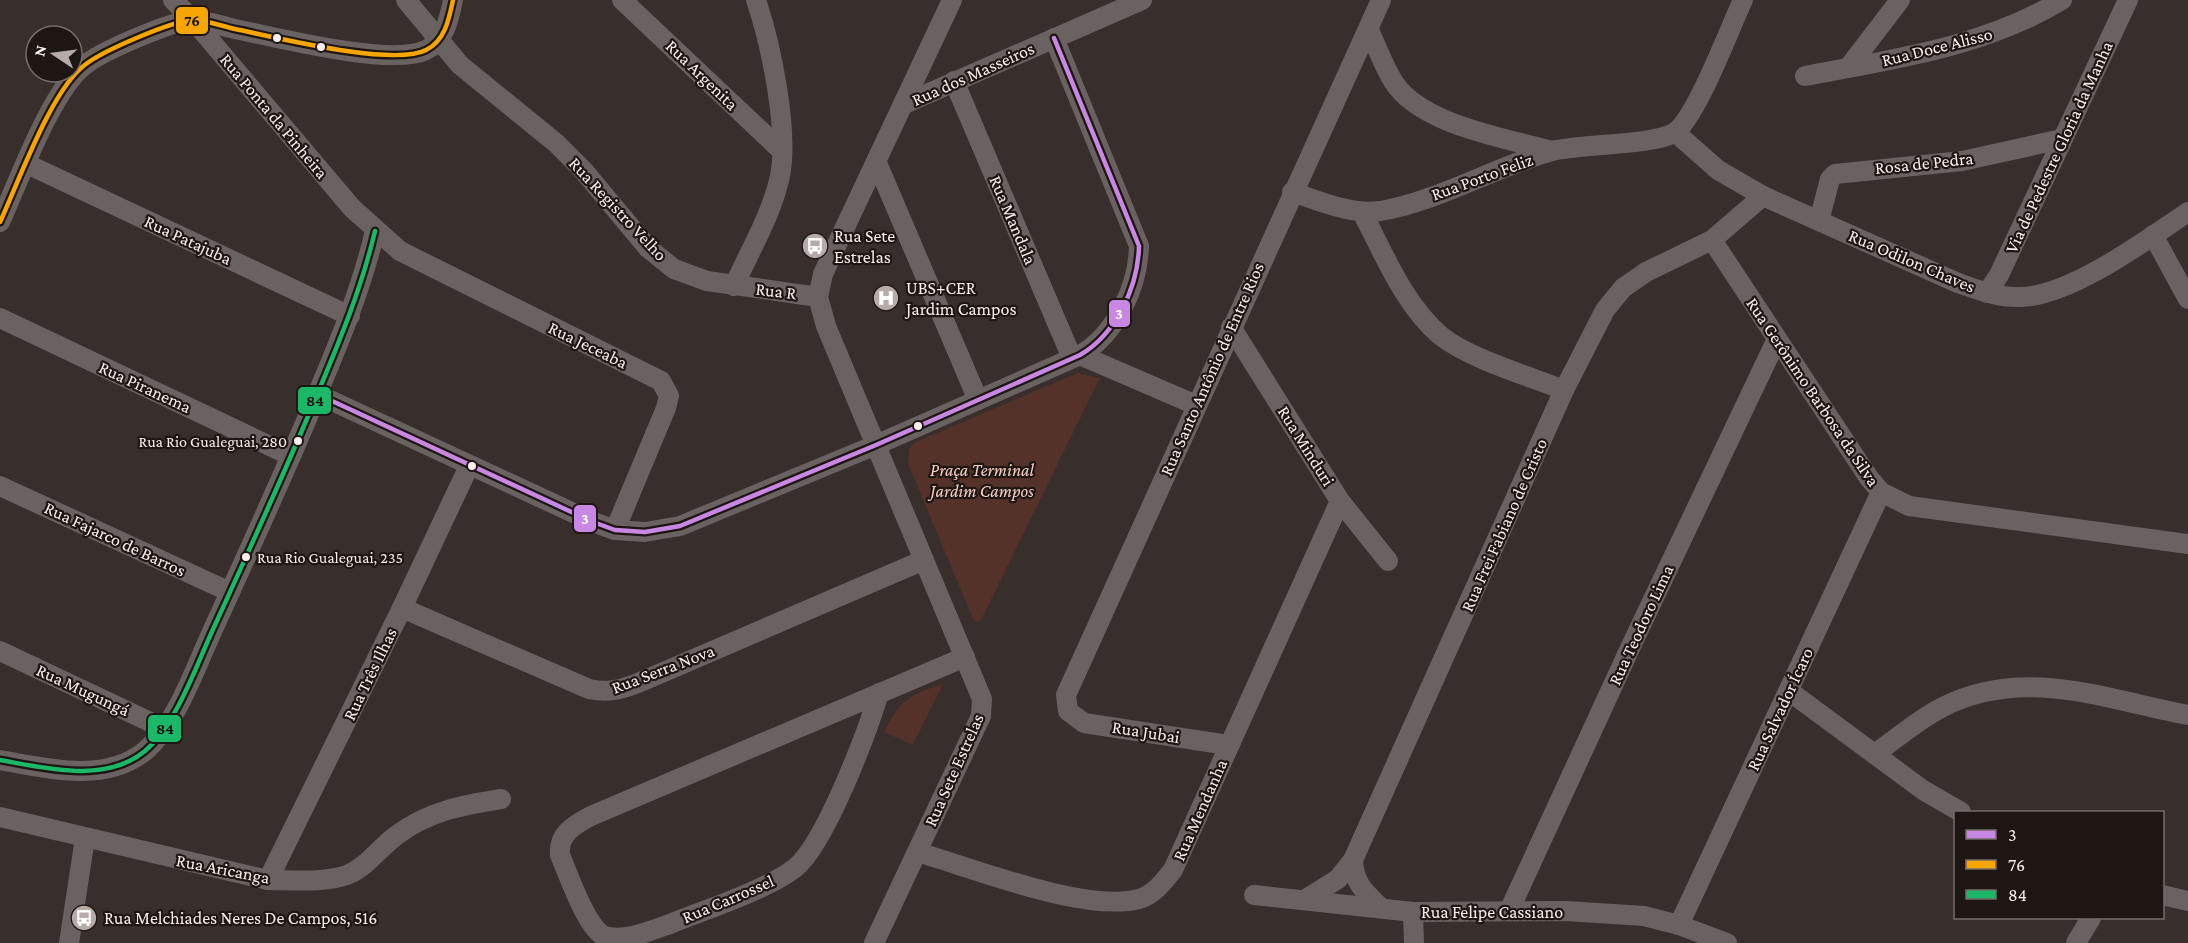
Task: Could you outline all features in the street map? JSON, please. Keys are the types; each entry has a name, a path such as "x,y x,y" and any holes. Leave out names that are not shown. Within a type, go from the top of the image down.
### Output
{"street":[{"name":"Rua Ponta da Pinheira","path":"173,0 193,20 352,208 375,231"},
{"name":"Rua Registro Velho","path":"406,0 439,41 487,89 556,143 583,170 648,248 662,260 690,276 734,286"},
{"path":"0,222 58,97 84,64 134,39 193,20 376,54 415,54 428,50 439,41 445,31 453,0"},
{"name":"Rua Argenita","path":"622,0 782,151"},
{"path":"734,286 775,195 782,151 776,96 756,0"},
{"path":"818,297 823,274 952,0"},
{"name":"Rua dos Masseiros","path":"904,104 1142,0"},
{"name":"Rua Santo Antônio de Entre Rios","path":"1068,711 1066,695 1071,680 1381,0"},
{"path":"1675,132 1683,124 1701,93 1743,0"},
{"path":"1848,68 1900,0"},
{"name":"Rua Doce Alisso","path":"1805,76 1977,40 2018,23 2062,0"},
{"name":"Via de Pedestre Gloria da Manha","path":"1987,293 1998,275 2128,0"},
{"path":"1883,25 1893,59"},
{"path":"1369,30 1394,82 1413,101 1439,117 1473,130 1552,151"},
{"path":"317,394 469,466 615,530 645,532 680,526 876,445 1076,356 1098,344 1116,320 1135,277 1139,246 1135,230 1077,99 1054,38"},
{"name":"Rua Mandala","path":"954,81 1076,356"},
{"name":"Rua Porto Feliz","path":"1292,192 1362,212 1405,204 1552,151 1658,137 1675,132"},
{"name":"Rua Odilon Chaves","path":"1675,132 1718,170 1763,196 1987,293 2019,297 2063,288 2188,212"},
{"name":"Rosa de Pedra","path":"1819,221 1830,180 1835,174 1962,161 2062,140"},
{"path":"877,163 978,400"},
{"name":"Rua Patajuba","path":"27,164 350,316"},
{"name":"Rua Frei Fabiano de Cristo","path":"1306,899 1338,879 1353,860 1564,390 1605,310 1623,288 1646,272 1712,240 1763,196"},
{"path":"1362,212 1411,303 1442,337 1462,349 1564,390"},
{"path":"0,760 71,771 91,770 130,760 144,751 165,729 291,456 350,316 375,231"},
{"name":"Rua Jeceaba","path":"375,231 400,251 420,262 661,381 667,388 669,396 666,408 615,530"},
{"path":"2153,235 2188,299"},
{"name":"Rua Gerônimo Barbosa da Silva","path":"1712,240 1776,341 1881,492 1909,506 2188,544"},
{"name":"Rua R","path":"734,286 818,297"},
{"name":"Rua Sete Estrelas","path":"818,297 826,326 981,693 981,716 874,943"},
{"name":"Rua Piranema","path":"0,318 291,456"},
{"name":"Rua Minduri","path":"1231,327 1340,501 1388,561"},
{"name":"Rua Teodoro Lima","path":"1509,911 1631,646 1776,341"},
{"path":"1076,356 1196,405"},
{"name":"Rua Três Ilhas","path":"268,880 469,466"},
{"name":"Rua Fajarco de Barros","path":"0,486 230,592"},
{"name":"Rua Salvador Ícaro","path":"1679,925 1881,492"},
{"name":"Rua Mendanha","path":"917,852 1059,894 1119,902 1142,898 1159,887 1173,870 1340,501"},
{"name":"Rua Serra Nova","path":"402,608 589,689 604,692 629,686 924,560"},
{"name":"Rua Mugungá","path":"0,651 165,729"},
{"name":"Rua Carrossel","path":"879,693 869,727 836,803 806,858 797,867 786,875 730,900 627,941 608,939 594,928 560,855 561,843 571,827 879,693 965,657"},
{"path":"1875,754 1942,707 1973,694 2004,686 2039,686 2075,691 2188,715"},
{"path":"1789,691 1923,790 1958,811"},
{"name":"Rua Jubai","path":"1068,711 1084,723 1228,745"},
{"name":"Rua Aricanga","path":"0,817 268,880 312,880 348,874 359,868 398,834 431,815 456,806 501,799"},
{"path":"69,943 85,838"},
{"path":"1353,860 1355,878 1359,886 1381,908"},
{"name":"Rua Felipe Cassiano","path":"1254,895 1413,912 1509,911 1644,916 1679,925 1727,943"},
{"path":"2164,895 2188,901"},
{"path":"1413,912 1414,943"},
{"path":"2076,943 2090,919"}],"green space":[{"name":"Praça Terminal Jardim Campos","path":"1077,373 1100,378 980,622 974,621 908,464 909,449 916,442"},
{"path":"943,684 913,745 884,732 900,706 907,700 922,691"}],"transit line":[{"name":"76","path":"0,222 37,137 61,93 73,76 86,64 107,52 156,30 195,20 333,49 388,55 410,54 426,50 438,41 445,29 453,0"},
{"name":"3","path":"317,394 593,522 615,530 645,532 680,526 876,445 1080,355 1104,335 1123,308 1138,262 1139,246 1054,38"},
{"name":"84","path":"0,760 74,771 112,767 129,761 145,751 167,725 193,674 309,414 354,301 375,231"}],"place":[{"name":"Rua Sete Estrelas","path":"815,246"},
{"name":"UBS+CER Jardim Campos","path":"886,298"},
{"name":"Rua Rio Gualeguai, 280","path":"298,441"},
{"name":"Rua Rio Gualeguai, 235","path":"246,557"},
{"name":"Rua Melchiades Neres De Campos, 516","path":"84,918"}]}
